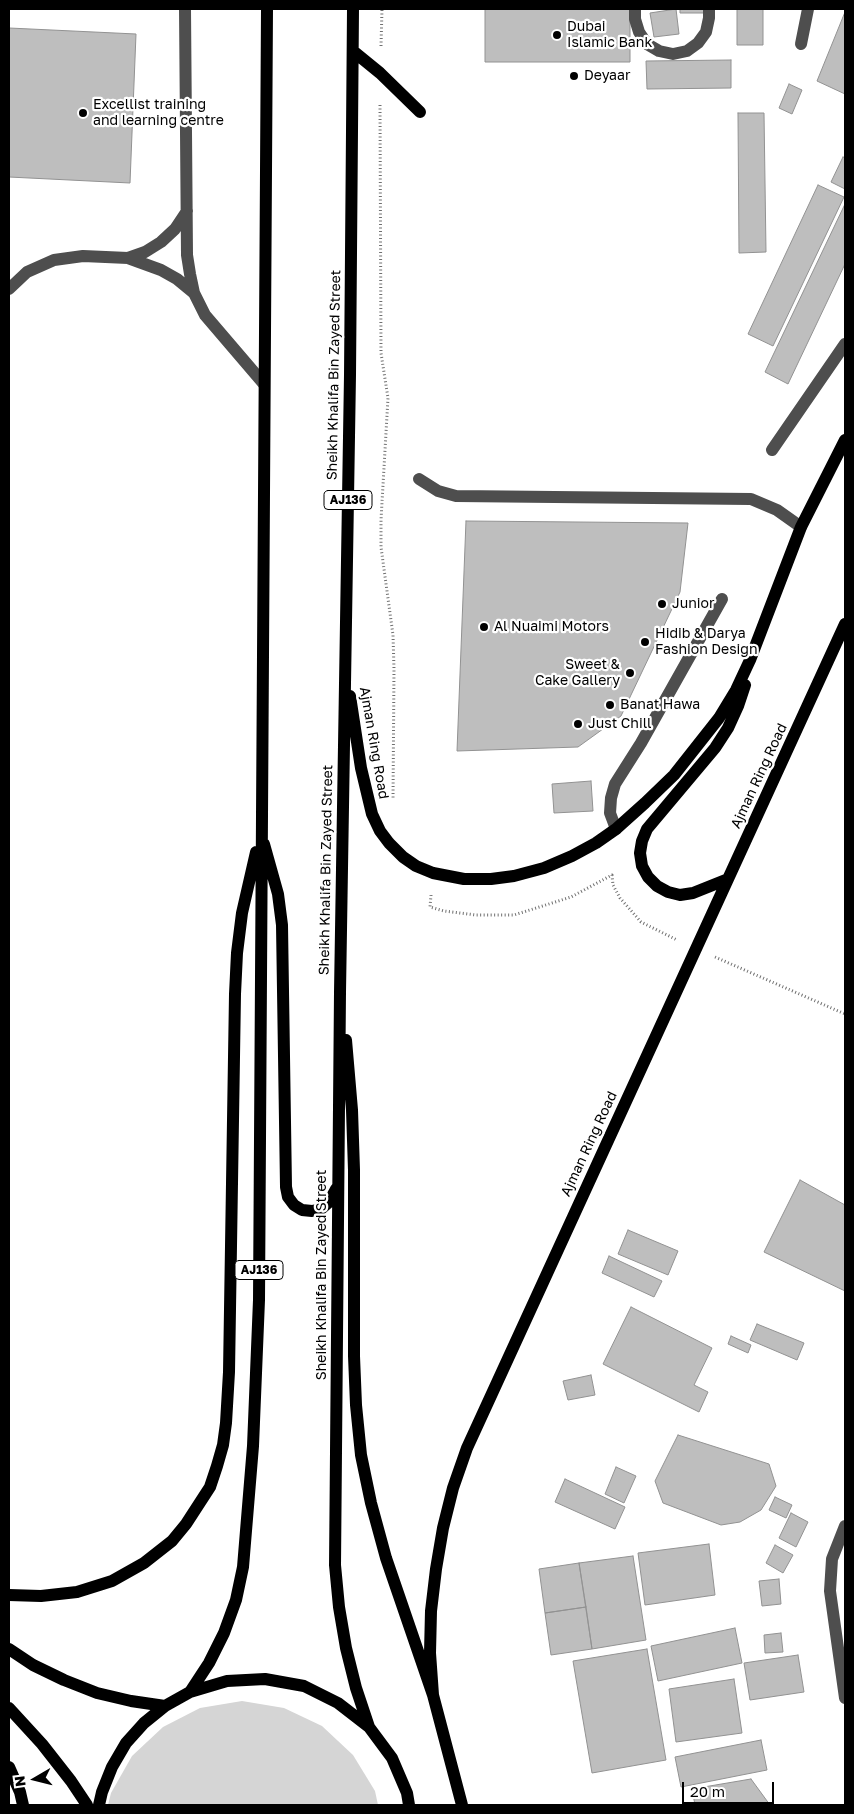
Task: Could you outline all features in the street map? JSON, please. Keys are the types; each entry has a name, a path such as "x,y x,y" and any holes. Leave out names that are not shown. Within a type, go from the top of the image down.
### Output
{"main road":[{"name":"AJ136","path":"190,1692 209,1663 224,1633 236,1600 242,1575 247,1534 253,1446 258,1300 267,9"},
{"name":"Sheikh Khalifa Bin Zayed Street","path":"354,9 340,992 335,1565 339,1607 346,1648 369,1727"},
{"path":"353,51 380,73 420,112"},
{"name":"Ajman Ring Road","path":"345,658 361,768 372,814 380,831 403,857 416,866 433,873 464,879 491,879 514,876 544,868 572,856 616,829 674,775 719,718 736,690 750,660 801,527 845,440"},
{"name":"Ajman Ring Road","path":"433,1695 430,1653 436,1569 443,1528 453,1488 467,1448 696,948 842,637 845,624"},
{"path":"728,879 693,894 680,895 668,892 657,886 648,877 642,866 641,847 647,829 715,748 728,728 743,691 750,660"},
{"path":"261,835 271,864 282,925 286,1187 288,1197 294,1205 302,1210 312,1211 321,1209 329,1202 338,1185"},
{"path":"9,1595 41,1596 77,1592 112,1581 144,1563 172,1541 186,1524 210,1487 217,1466 223,1445 230,1372 237,953 242,913 261,835"},
{"path":"340,992 352,1110 354,1356 361,1455 371,1503 386,1558 433,1695 462,1805"},
{"path":"9,1649 33,1665 97,1693 165,1706"},
{"path":"99,1805 112,1766 126,1744 144,1723 165,1706 190,1692 227,1681 265,1679 304,1686 338,1703 369,1727 392,1758 407,1793 409,1805"},
{"path":"9,1708 42,1744 87,1805"},
{"path":"9,1767 20,1792 23,1805"}],"street":[{"path":"185,9 187,255 194,293 205,315 264,384"},
{"path":"635,9 635,19 639,32 647,44 659,51 673,54 686,51 698,43 706,32 709,9"},
{"path":"801,44 808,9"},
{"path":"128,258 145,252 161,242 188,211"},
{"path":"9,289 27,272 54,260 83,256 128,258 161,270 177,279 194,293"},
{"path":"772,450 845,344"},
{"path":"419,479 438,491 456,496 751,499 777,510 801,527"},
{"path":"616,829 610,813 615,784 641,743 722,599"},
{"path":"845,1526 832,1559 830,1576 831,1610 845,1698"}],"path":[{"path":"382,9 380,73 381,354 388,398 381,547 392,635 394,669 393,802"},
{"path":"430,907 468,914 514,915 571,897 612,875 620,898 641,922 664,935 845,1014"}],"shaded area":[{"path":"242,1701 284,1708 322,1726 353,1755 375,1791 378,1805 108,1805 111,1793 132,1756 163,1727 200,1708"}],"building":[{"name":"Dubai Islamic Bank","path":"485,9 630,9 630,62 485,62"},
{"path":"676,9 679,34 654,37 650,13"},
{"path":"680,9 704,9 704,13 680,13"},
{"path":"737,9 763,9 763,45 737,45"},
{"path":"845,12 845,94 817,81"},
{"path":"9,28 136,34 130,183 9,177"},
{"path":"731,60 731,88 647,89 646,61"},
{"path":"789,84 802,90 792,114 779,108"},
{"path":"738,113 764,113 766,252 739,253"},
{"path":"843,157 845,158 845,189 831,182"},
{"path":"818,185 844,197 773,346 748,334"},
{"path":"845,204 845,264 788,384 765,372"},
{"path":"466,521 688,523 680,592 621,716 578,747 457,751"},
{"path":"591,781 593,811 554,813 552,784"},
{"path":"800,1180 845,1205 845,1291 764,1252"},
{"path":"628,1230 678,1251 668,1275 618,1254"},
{"path":"609,1256 662,1281 654,1297 602,1273"},
{"path":"631,1307 712,1348 694,1385 708,1392 699,1412 603,1364"},
{"path":"757,1324 804,1343 797,1360 750,1340"},
{"path":"731,1336 751,1345 748,1353 728,1344"},
{"path":"591,1375 595,1395 568,1400 563,1381"},
{"path":"678,1435 769,1464 776,1486 761,1510 740,1522 721,1525 663,1503 655,1481"},
{"path":"616,1467 636,1476 624,1503 605,1494"},
{"path":"565,1479 625,1507 615,1529 555,1502"},
{"path":"775,1497 792,1505 786,1518 769,1510"},
{"path":"791,1513 808,1522 796,1547 779,1538"},
{"path":"709,1544 715,1595 645,1605 638,1553"},
{"path":"775,1545 793,1555 783,1573 766,1563"},
{"path":"633,1556 646,1640 592,1649 579,1563"},
{"path":"579,1563 586,1607 545,1613 539,1569"},
{"path":"779,1579 781,1604 762,1606 759,1581"},
{"path":"586,1607 592,1649 551,1655 545,1613"},
{"path":"735,1628 742,1663 658,1681 651,1646"},
{"path":"781,1633 783,1652 765,1653 764,1635"},
{"path":"647,1649 666,1760 592,1773 573,1661"},
{"path":"798,1655 804,1692 750,1700 744,1663"},
{"path":"734,1679 742,1733 676,1742 669,1689"},
{"path":"761,1740 767,1770 681,1787 675,1757"},
{"path":"751,1779 770,1805 695,1805 692,1789"}],"place":[{"name":"Dubai Islamic Bank","path":"557,35"},
{"name":"Deyaar","path":"574,76"},
{"name":"Excellist training and learning centre","path":"83,113"},
{"name":"Junior","path":"662,604"},
{"name":"Al Nuaimi Motors","path":"484,627"},
{"name":"Hidib & Darya Fashion Design","path":"645,642"},
{"name":"Sweet & Cake Gallery","path":"630,673"},
{"name":"Banat Hawa","path":"610,705"},
{"name":"Just Chill","path":"578,724"}]}
